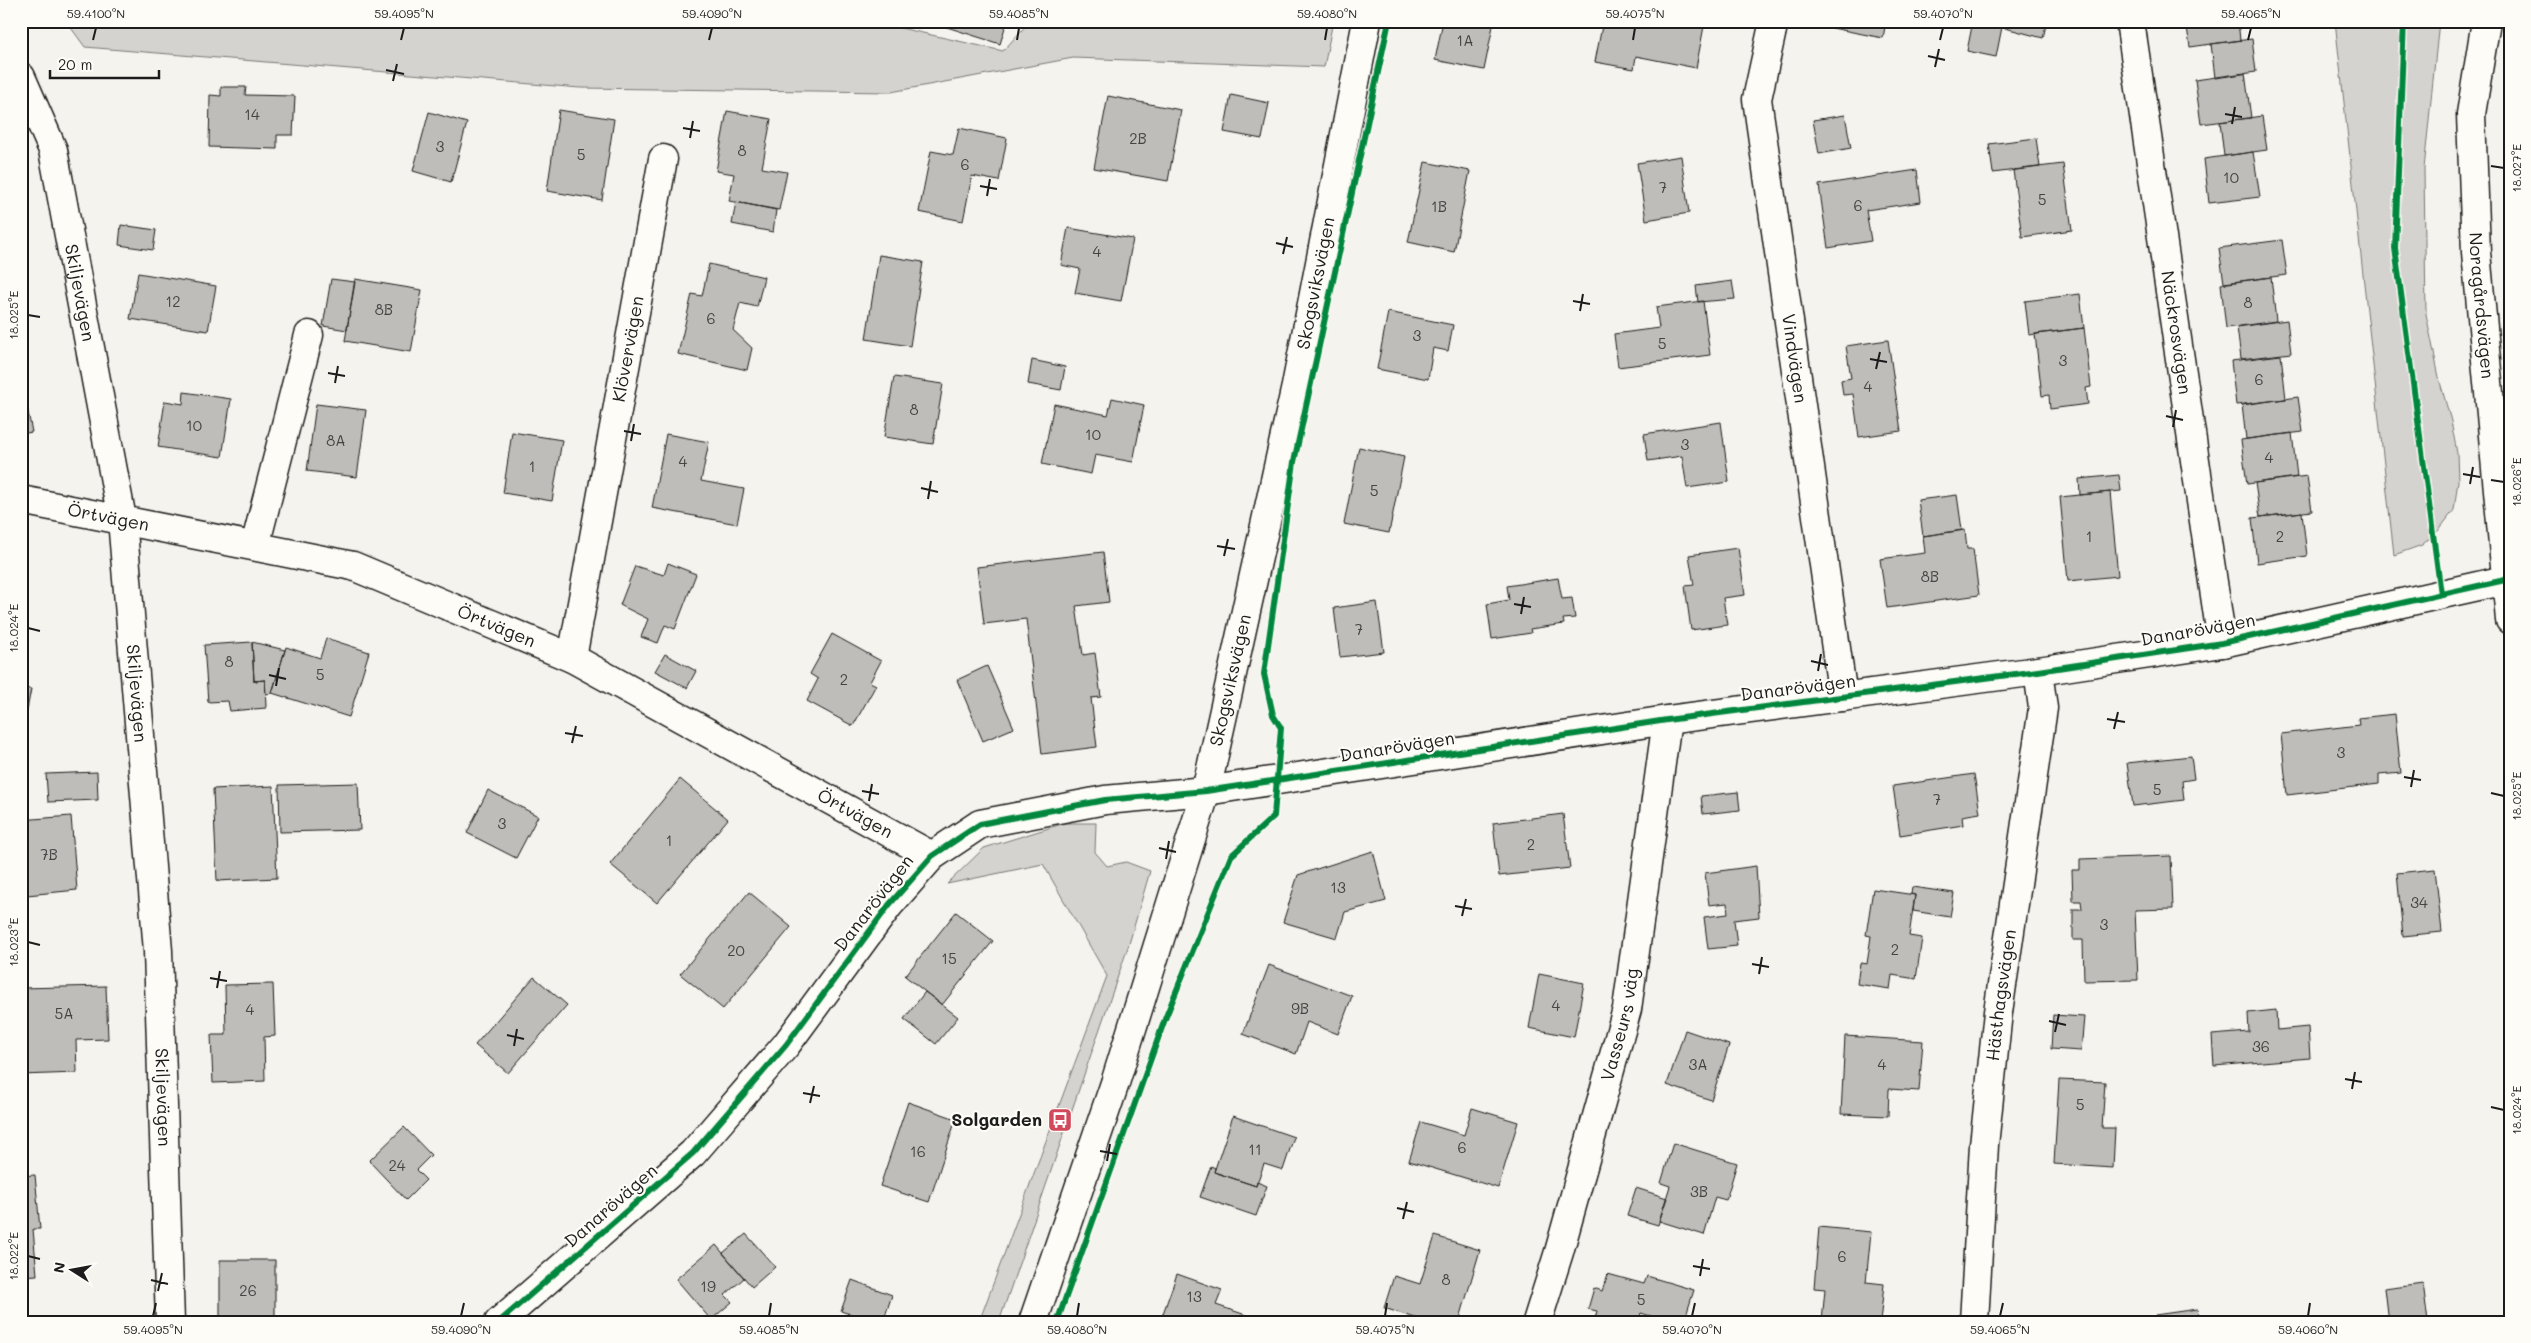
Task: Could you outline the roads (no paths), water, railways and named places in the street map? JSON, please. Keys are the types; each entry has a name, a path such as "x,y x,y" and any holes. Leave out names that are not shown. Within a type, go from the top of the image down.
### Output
{"street":[{"name":"Skogsviksvägen","path":"1033,1322 1115,1083 1206,791 1296,386 1367,21"},
{"name":"Vindvägen","path":"1774,21 1757,99 1843,697"},
{"name":"Näckrosvägen","path":"2130,21 2222,643"},
{"name":"Noragårdsvägen","path":"2486,21 2472,114 2476,252 2504,580 2510,620"},
{"name":"Skiljevägen","path":"21,77 53,150 122,519 158,951 170,1322"},
{"name":"Klövervägen","path":"572,658 663,159"},
{"path":"255,546 309,336"},
{"name":"Örtvägen","path":"21,500 352,566 572,658 932,856"},
{"name":"Danarövägen","path":"499,1322 694,1153 786,1044 889,905 932,856 980,824 1105,800 1206,791 1667,720 2038,671 2222,643 2504,580"},
{"name":"Hästhagsvägen","path":"1974,1322 1984,1145 1998,1012 2043,708 2038,671"},
{"name":"Vasseurs väg","path":"1537,1322 1559,1252 1626,1009 1667,720"}],"place":[{"name":"Solgarden","path":"1060,1120"}]}
